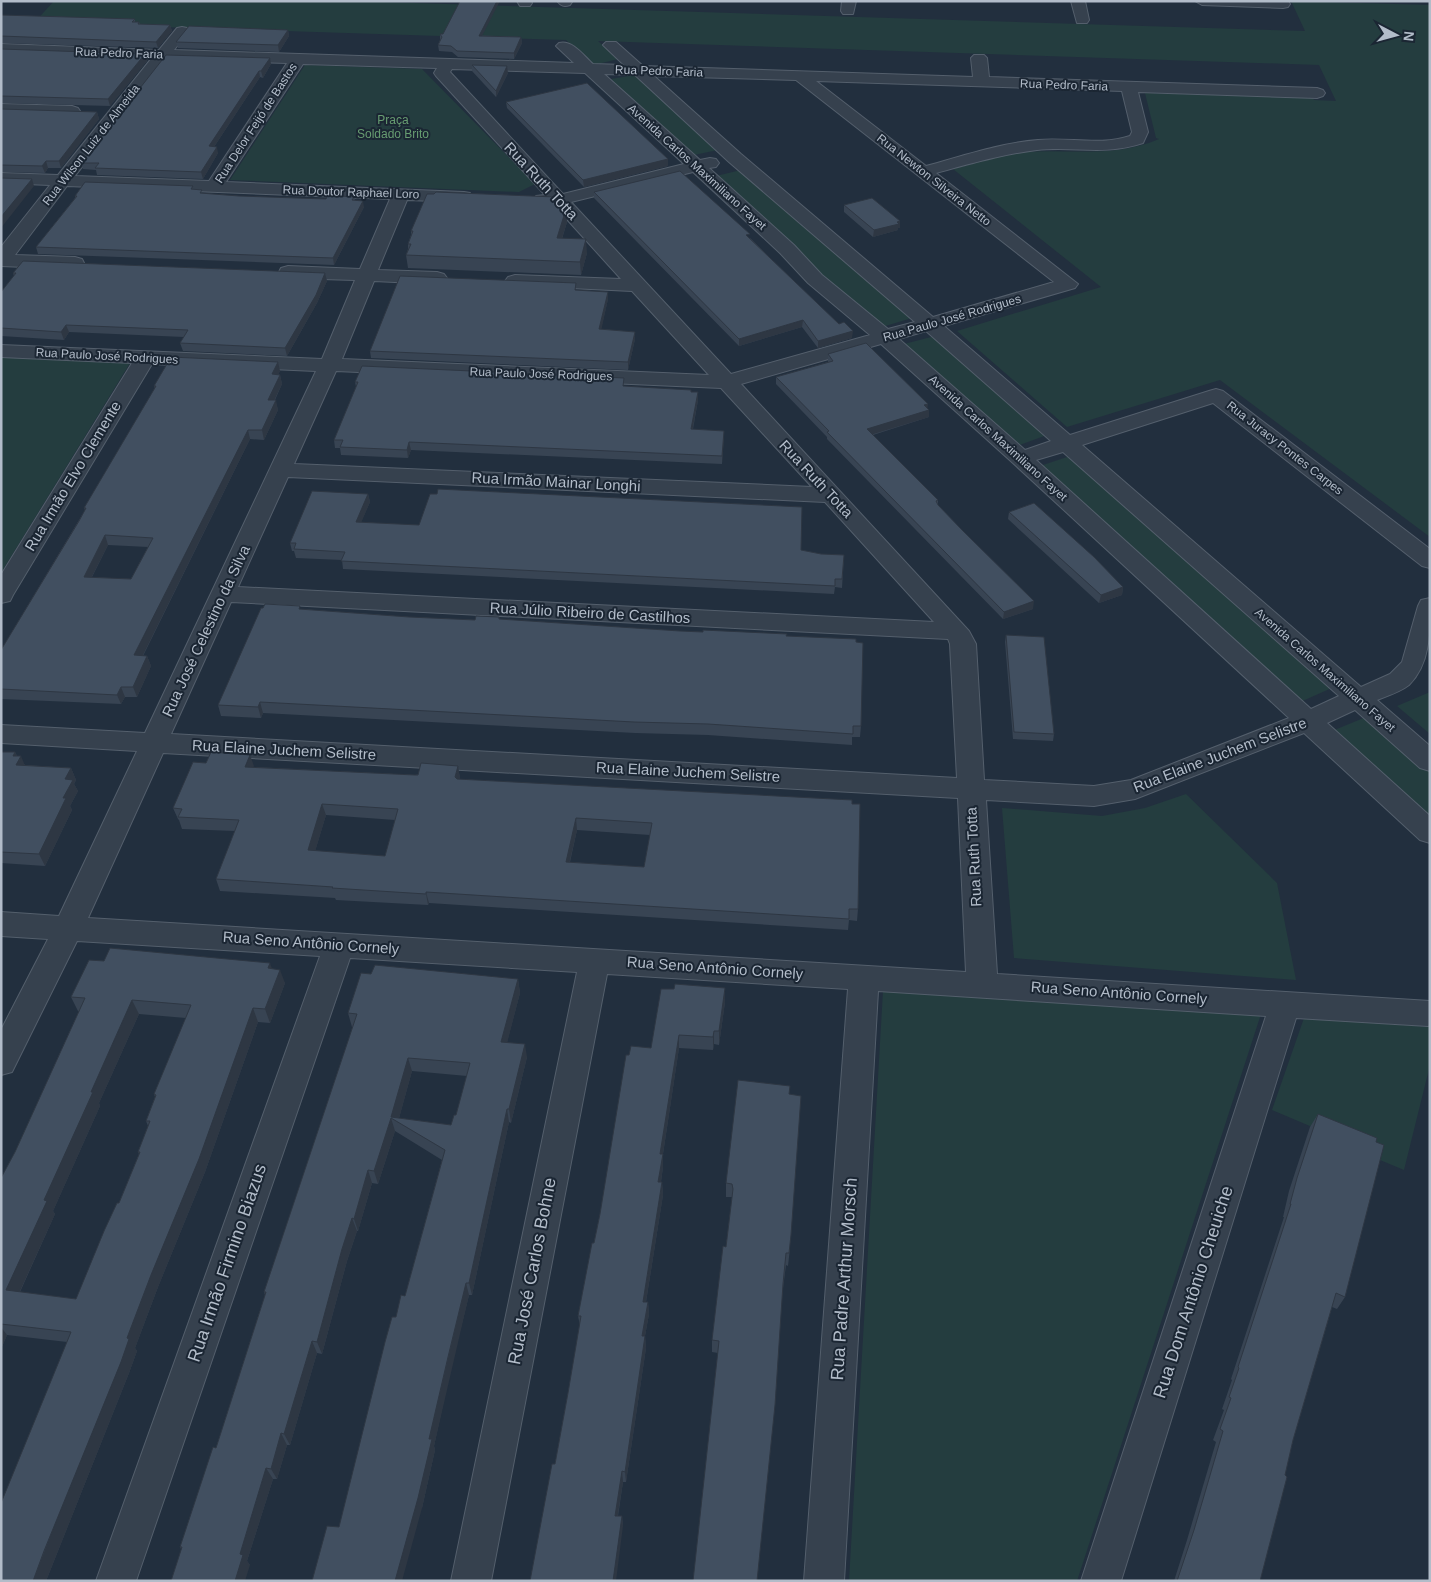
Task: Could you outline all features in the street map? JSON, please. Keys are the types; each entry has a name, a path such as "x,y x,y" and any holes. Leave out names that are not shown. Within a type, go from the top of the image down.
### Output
{"street":[{"path":"1078,1 1082,20"},
{"path":"1202,1 1283,4"},
{"name":"Rua Wilson Luiz de Almeida","path":"1,260 62,180 182,31"},
{"name":"Avenida Carlos Maximiliano Fayet","path":"611,45 735,158 931,325 1430,761"},
{"name":"Avenida Carlos Maximiliano Fayet","path":"564,46 787,249 815,279 886,338 1020,458 1430,833"},
{"name":"Rua Pedro Faria","path":"1,50 1317,93"},
{"path":"979,58 982,82"},
{"name":"Rua Delor Feijó de Bastos","path":"214,186 298,59"},
{"name":"Rua Ruth Totta","path":"447,64 442,73 957,631 963,644 982,985"},
{"name":"Rua Newton Silveira Netto","path":"800,76 1068,284"},
{"path":"922,172 1021,147 1041,144 1103,147 1127,143 1137,138 1140,132 1129,87"},
{"path":"1,109 115,113"},
{"path":"529,199 559,200 735,158"},
{"name":"Rua Doutor Raphael Loro","path":"1,178 480,197"},
{"name":"Rua José Celestino da Silva","path":"1,1062 68,928 329,365 401,194"},
{"path":"1,260 90,264"},
{"path":"268,271 454,278"},
{"path":"492,280 637,285"},
{"name":"Rua Paulo José Rodrigues","path":"1,351 726,382 886,338 1068,284"},
{"name":"Rua Irmão Elvo Clemente","path":"1,595 146,358"},
{"name":"Rua Juracy Pontes Carpes","path":"1066,443 1216,395 1430,561"},
{"path":"1020,458 1066,443"},
{"name":"Rua Irmão Mainar Longhi","path":"280,470 831,495"},
{"name":"Rua Júlio Ribeiro de Castilhos","path":"223,594 957,631"},
{"path":"1358,699 1399,680 1414,666 1430,606"},
{"name":"Rua Elaine Juchem Selistre","path":"1,734 1094,796 1135,789 1308,721 1358,699"},
{"name":"Rua Seno Antônio Cornely","path":"1,924 1428,1013"},
{"name":"Rua Irmão Firmino Biazus","path":"116,1581 339,945"},
{"name":"Rua José Carlos Bohne","path":"471,1581 594,960"},
{"name":"Rua Padre Arthur Morsch","path":"824,1581 864,977"},
{"name":"Rua Dom Antônio Cheuiche","path":"1101,1581 1285,1004"}],"green space":[{"path":"54,1 352,1 1305,31 1291,1 1430,5 1430,537 1220,380 1067,427 957,331 1101,287 953,169 997,156 1015,153 1109,151 1143,145 1159,139 1156,138 1145,93 1313,98 1314,100 1336,101 1319,65 598,41 618,59 594,65 566,40 34,23"},
{"name":"Praça Soldado Brito","path":"305,65 422,69 535,184 519,192 230,180"},
{"path":"635,75 718,150 694,155 611,79"},
{"path":"741,170 912,318 882,327 823,279 716,176"},
{"path":"935,336 1047,435 1017,446 904,344"},
{"path":"1,357 130,363 1,573"},
{"path":"1070,456 1334,687 1298,703 1040,466"},
{"path":"1430,692 1430,734 1397,706"},
{"path":"1366,717 1430,772 1430,821 1332,731"},
{"path":"1186,794 1277,883 1296,980 1014,958 1002,808 1102,816 1145,808"},
{"path":"883,991 1261,1014 1077,1581 849,1581"},
{"path":"1304,1018 1430,1027 1430,1065 1404,1170 1368,1155 1369,1151 1272,1110"}],"building":[{"path":"460,1 497,1 479,36 521,37 514,53 457,51 451,46 438,45 442,37 440,34 443,34"},
{"path":"1,15 135,19 132,22 139,22 138,24 170,25 156,42 1,36"},
{"path":"189,26 288,30 278,45 176,42"},
{"path":"1,49 145,54 108,99 1,96"},
{"path":"166,55 270,58 261,71 259,71 209,146 217,147 201,172 95,168 99,163 81,163"},
{"path":"472,65 507,66 496,91"},
{"path":"587,83 668,159 583,180 506,102"},
{"path":"1,109 97,112 59,161 46,161 42,166 1,165"},
{"path":"680,171 750,234 746,235 839,324 844,322 853,331 818,341 803,320 739,339 594,192"},
{"path":"1,178 32,179 1,217"},
{"path":"85,182 193,186 191,189 202,190 200,193 239,196 326,199 328,195 354,197 352,200 363,201 333,258 36,247 77,196 75,196"},
{"path":"436,192 555,197 566,209 557,238 586,239 580,262 406,255 411,244 408,244 413,231 411,231 427,194 434,194"},
{"path":"872,198 900,221 897,222 899,224 874,230 844,205"},
{"path":"23,261 325,273 316,295 285,348 180,343 188,330 66,325 61,332 1,328 1,292"},
{"path":"400,276 576,283 575,290 608,292 599,329 635,332 628,362 370,351"},
{"path":"866,343 928,404 924,405 929,410 867,429 938,500 936,501 938,505 963,531 1034,601 1004,612 827,432 829,431 776,377 833,361 828,354"},
{"path":"171,357 278,362 272,374 280,375 268,400 276,400 262,430 248,430 134,655 147,656 133,687 121,687 117,695 1,689 1,650 79,521 86,508 84,508 156,386 154,386","holes":["105,535 153,538 131,579 84,577"]},
{"path":"362,366 624,378 623,386 691,390 691,392 698,392 691,429 724,431 722,456 409,442 407,450 340,447 343,440 334,440 358,382 355,382"},
{"path":"438,489 802,507 801,550 821,554 844,555 842,579 835,579 835,586 341,561 345,552 294,549 296,543 290,543 312,491 368,494 356,522 419,525 430,494 437,494"},
{"path":"1034,503 1094,557 1123,587 1101,595 1009,512"},
{"path":"265,604 300,606 299,609 409,617 475,620 476,616 499,617 499,619 680,631 703,632 703,630 856,639 856,642 863,643 861,726 853,726 853,734 708,724 634,722 260,702 258,707 218,705 261,608"},
{"path":"1006,635 1044,637 1054,734 1014,732"},
{"path":"1,752 15,752 13,756 21,756 16,765 71,768 65,779 73,780 63,798 66,798 39,854 1,852"},
{"path":"211,752 250,755 245,767 418,775 421,763 458,766 455,777 457,779 852,800 852,804 860,804 858,909 849,909 849,919 426,892 426,894 216,879 239,820 178,817 182,809 173,808 193,762 206,763","holes":["322,804 398,809 385,856 308,850","576,818 652,823 644,867 566,862"]},
{"path":"110,948 270,963 268,968 280,970 265,1009 253,1008 199,1159 151,1275 127,1338 129,1339 121,1362 33,1581 1,1581 1,1503 71,1332 1,1324 1,1178 15,1152 85,998 71,997 89,960 104,961","holes":["132,1000 191,1005 154,1094 156,1095 146,1121 150,1121 138,1152 140,1152 76,1299 6,1290 47,1201 44,1200"]},
{"path":"375,965 518,979 501,1042 525,1044 509,1109 507,1109 469,1283 466,1283 448,1357 429,1439 432,1439 418,1498 395,1581 312,1581 327,1526 339,1527 392,1317 396,1317 401,1295 405,1296 445,1150 391,1118 374,1171 368,1170 354,1219 352,1218 317,1342 312,1341 284,1434 281,1433 271,1469 266,1468 240,1554 243,1555 235,1581 171,1581 182,1547 180,1547 213,1447 216,1448 266,1292 264,1292 357,1014 348,1013 361,973 371,974","holes":["408,1058 470,1063 456,1115 454,1115 451,1125 391,1117"]},
{"path":"675,984 725,988 719,1031 714,1031 713,1037 679,1035 660,1154 663,1154 658,1182 662,1182 643,1302 648,1302 642,1336 645,1336 625,1472 622,1471 615,1516 622,1516 613,1581 530,1581 552,1464 555,1464 568,1393 581,1316 578,1316 592,1243 594,1243 600,1214 626,1055 629,1055 631,1046 651,1048 661,989 674,989"},
{"path":"738,1080 790,1086 789,1094 801,1096 791,1235 789,1253 786,1253 775,1405 757,1581 693,1581 719,1341 712,1340 723,1246 726,1247 733,1189 732,1184 726,1183"},
{"path":"1318,1114 1377,1138 1376,1142 1384,1145 1345,1297 1336,1293 1293,1440 1285,1475 1287,1477 1260,1581 1177,1581 1223,1431 1220,1429 1231,1398 1229,1397 1238,1367"}]}
